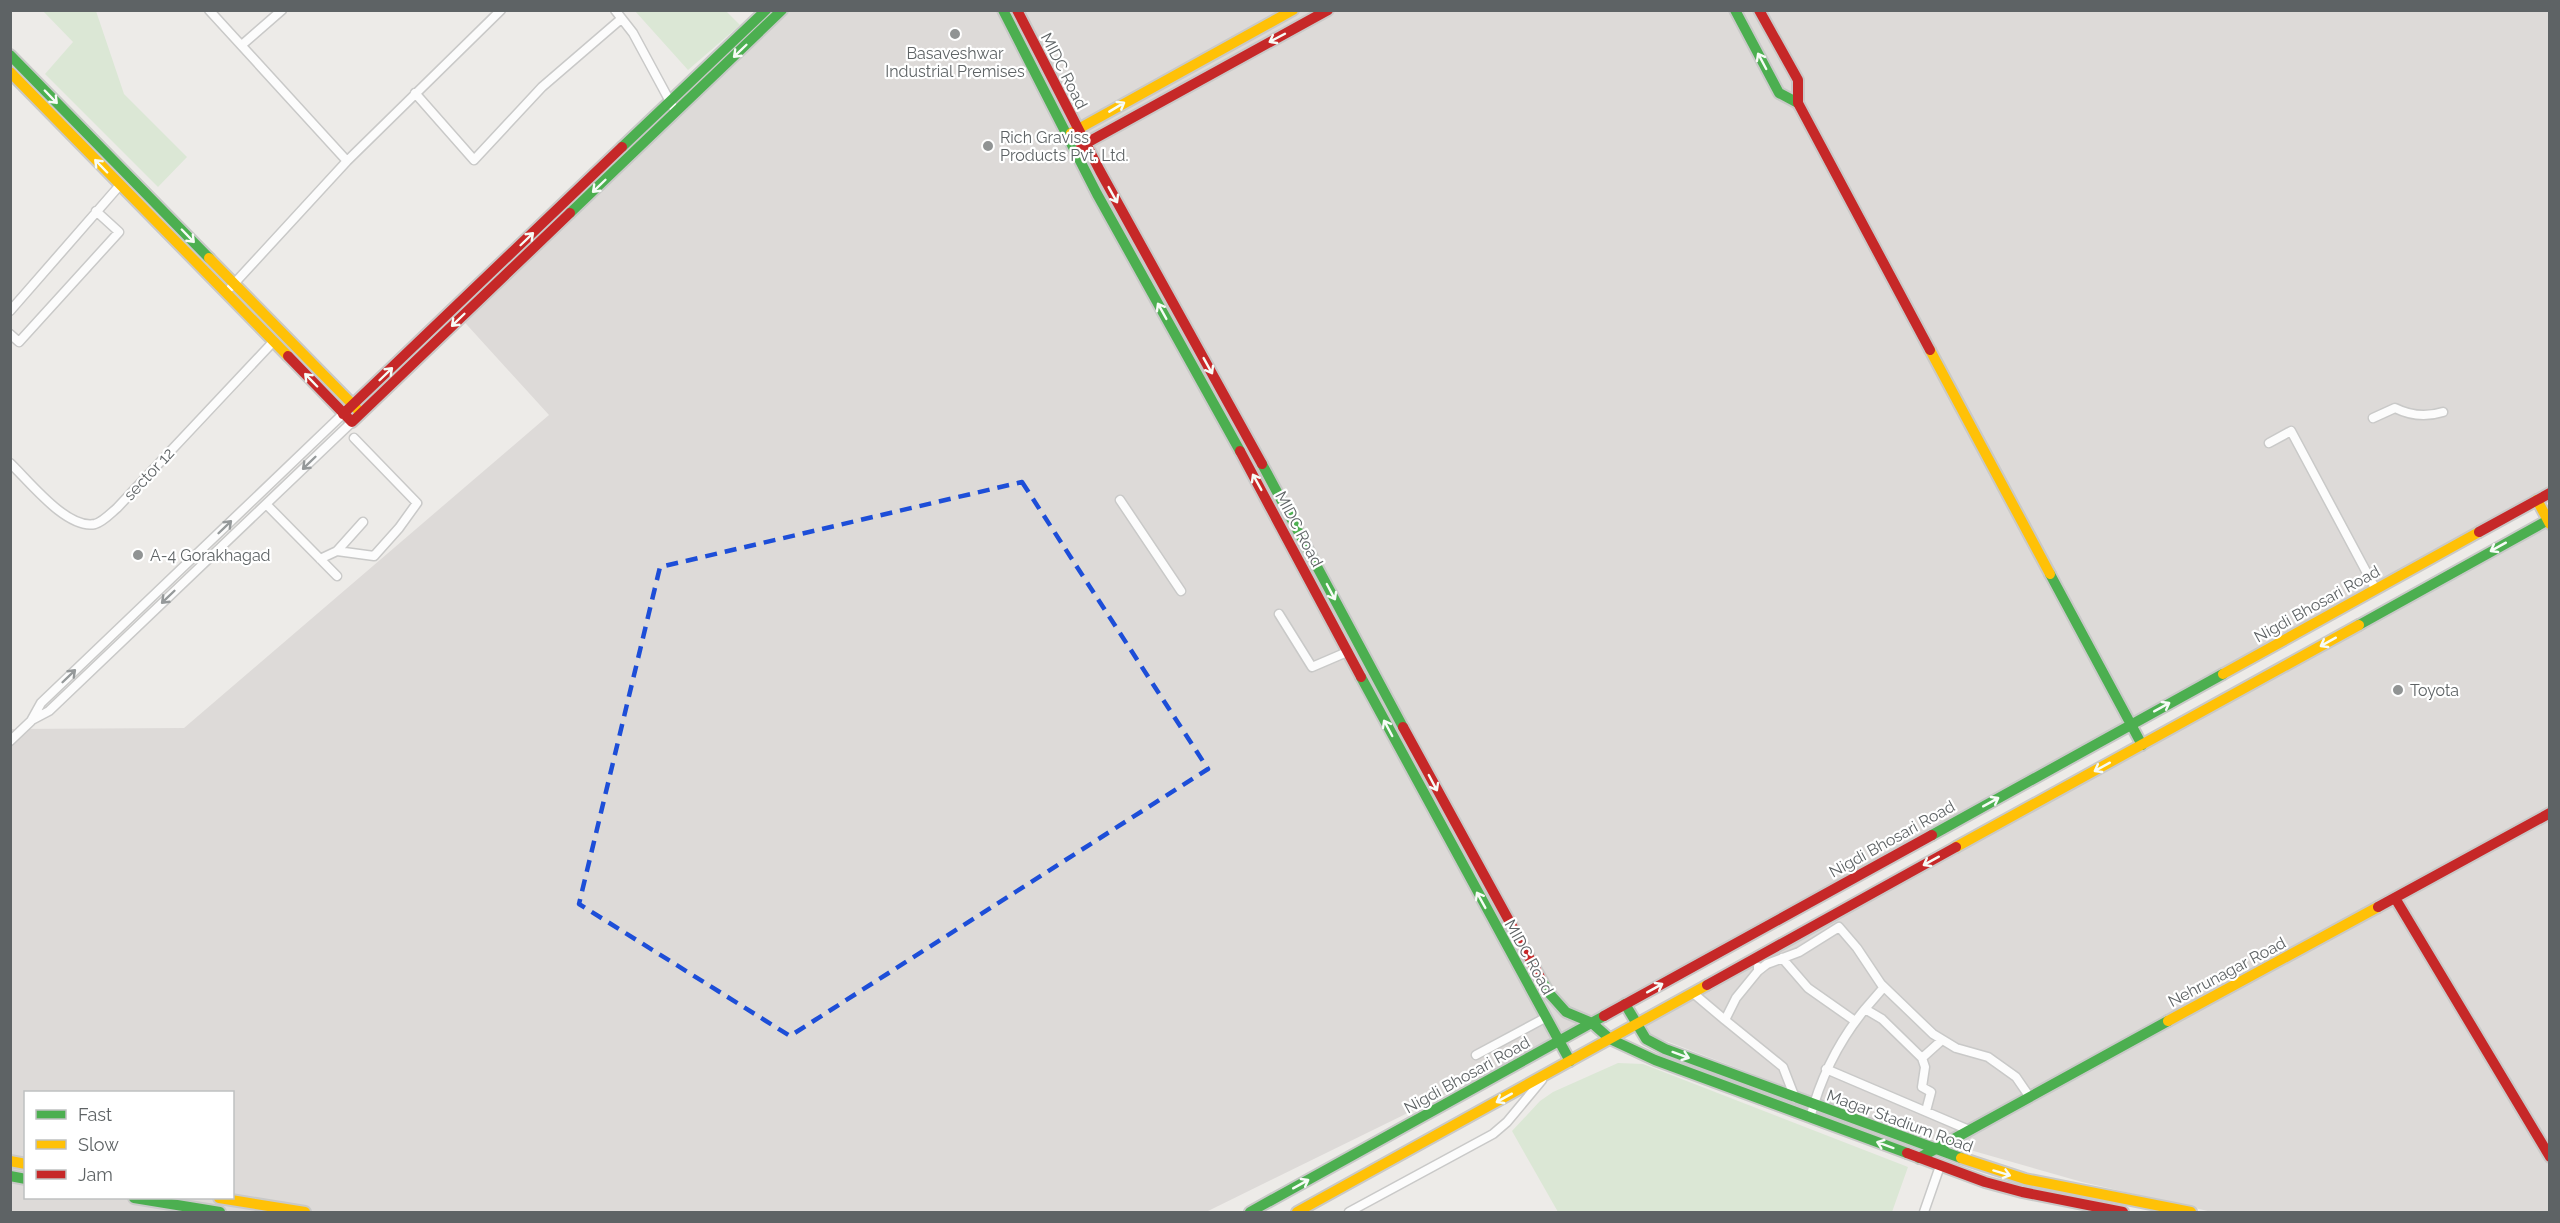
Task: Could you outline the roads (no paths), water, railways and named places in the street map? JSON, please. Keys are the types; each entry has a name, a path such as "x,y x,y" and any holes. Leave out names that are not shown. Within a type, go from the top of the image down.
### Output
{"main road":[{"path":"343,414 766,10"},
{"path":"10,72 352,422 783,10"},
{"name":"MIDC Road","path":"1003,10 1066,136 1570,1061"},
{"name":"MIDC Road","path":"1017,10 1077,130 1319,570"},
{"path":"1066,136 1293,10"},
{"path":"1074,150 1328,10"},
{"path":"1735,10 1779,93 1798,104"},
{"path":"1759,10 1798,80 1798,104 2142,745"},
{"path":"10,55 361,413"},
{"name":"Nigdi Bhosari Road","path":"1250,1212 2550,493"},
{"path":"1297,1212 2549,521 2537,500"},
{"path":"1307,576 1319,570"},
{"name":"Magar Stadium Road","path":"1319,570 1549,993 1566,1012 1592,1023 1610,1039 1655,1060 1940,1166 2005,1188 2123,1212"},
{"name":"Nehrunagar Road","path":"1919,1158 2550,813"},
{"path":"2395,898 2550,1157"},
{"name":"Magar Stadium Road","path":"1625,1004 1646,1039 1665,1049 1814,1105 2025,1179 2192,1212"},
{"path":"145,1199 220,1212"},
{"path":"230,1199 305,1212"}],"street":[{"path":"209,10 243,44 346,160"},
{"path":"243,44 282,10"},
{"path":"225,293 346,160 501,10"},
{"path":"615,10 633,33 676,113"},
{"path":"416,93 474,160 542,87 621,18"},
{"path":"10,311 120,185"},
{"path":"10,334 19,342 119,232 96,212"},
{"name":"sector 12","path":"10,463 56,508 71,519 78,523 98,524 117,508 273,342"},
{"path":"2373,418 2395,408 2404,413 2428,416 2443,412"},
{"path":"31,721 41,703 343,414"},
{"path":"10,741 31,721 49,711 352,422"},
{"path":"2270,443 2291,431 2375,588"},
{"path":"337,551 374,556 399,528 417,502 354,438"},
{"path":"1120,500 1181,591"},
{"path":"266,504 337,576"},
{"path":"320,559 337,551 363,522"},
{"path":"1279,614 1312,667 1347,652"},
{"path":"1725,1020 1736,998 1758,971 1799,952 1839,927 1857,948 1884,987 1933,1034 1956,1048 1988,1057 2016,1077 2029,1096"},
{"path":"1758,971 1759,957"},
{"path":"1782,958 1808,988 1855,1021"},
{"path":"1810,1118 1826,1069 1838,1044 1884,987"},
{"path":"1693,993 1783,1067 1795,1098"},
{"path":"1864,1009 1882,1019 1922,1058 1925,1067 1922,1087 1931,1092 1926,1111"},
{"path":"1476,1055 1545,1018"},
{"path":"1922,1058 1942,1040"},
{"path":"1826,1069 1969,1130"},
{"path":"1349,1212 1493,1134 1507,1122 1546,1075"},
{"path":"1924,1212 1940,1166"}],"place":[{"name":"Basaveshwar Industrial Premises","path":"955,34"},
{"name":"Rich Graviss Products Pvt. Ltd.","path":"988,146"},
{"name":"A-4 Gorakhagad","path":"138,555"},
{"name":"Toyota","path":"2398,690"}]}
